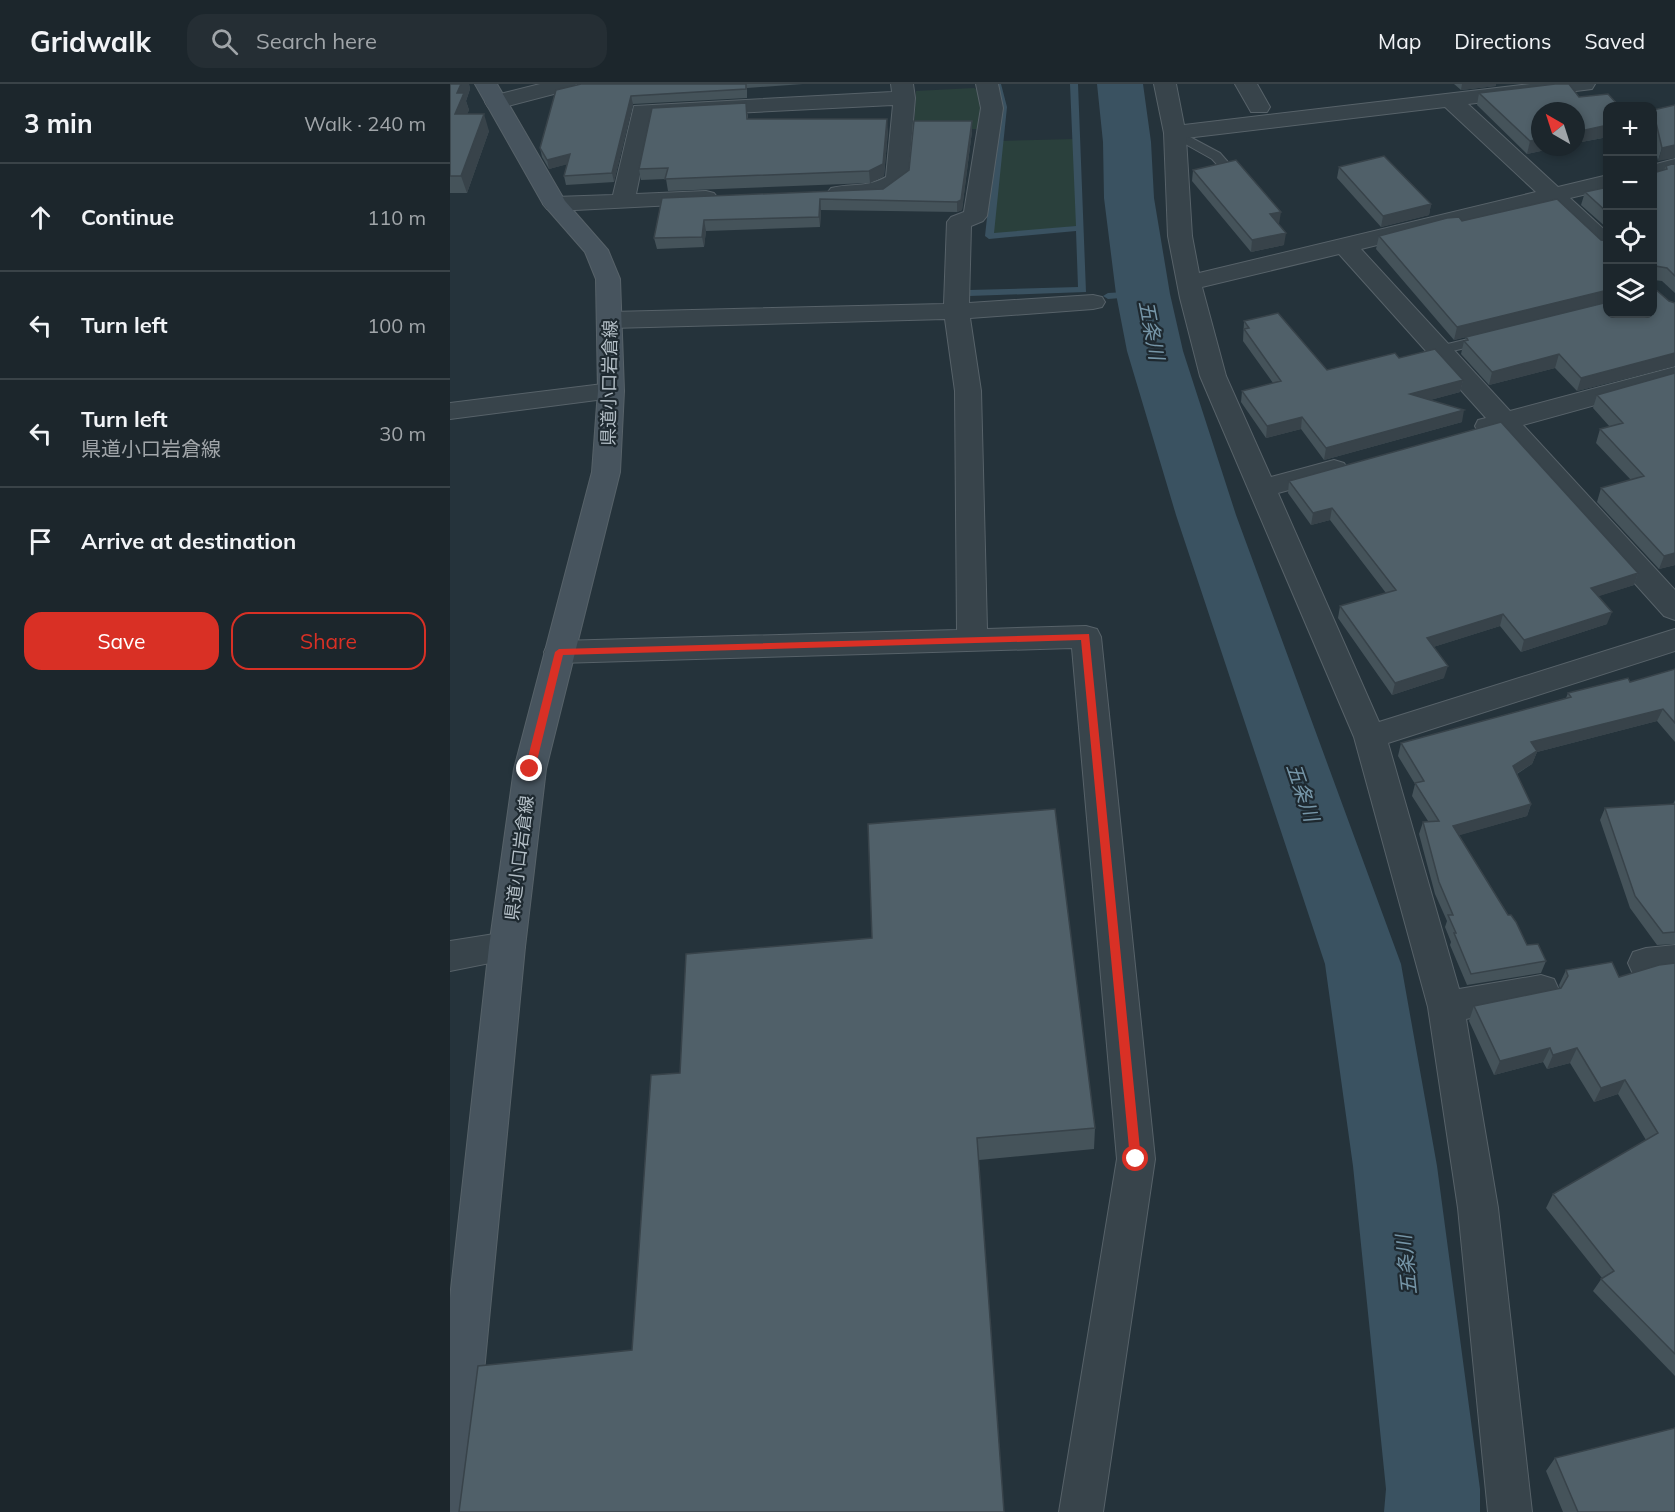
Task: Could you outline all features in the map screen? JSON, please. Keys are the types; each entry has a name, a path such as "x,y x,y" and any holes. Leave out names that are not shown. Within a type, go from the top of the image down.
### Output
{"main road":[{"name":"県道小口岩倉線","path":"450,1496 507,947 530,769 606,472 611,391 611,321 608,279 596,250 555,204 491,93"}],"street":[{"path":"491,93 565,84"},
{"path":"972,641 968,391 956,310 959,222 975,216 992,108 987,84"},
{"path":"1165,84 1175,134 1180,236 1189,283 1213,376 1260,489 1370,737 1446,1007 1479,1208 1510,1512"},
{"path":"1246,84 1259,106"},
{"path":"1175,134 1584,84"},
{"path":"623,201 642,111 903,91 897,180 876,192 818,194"},
{"path":"1450,100 1603,241"},
{"path":"1657,171 1675,166"},
{"path":"1189,283 1603,183"},
{"path":"555,204 726,197"},
{"path":"1344,245 1675,609"},
{"path":"611,321 956,310 1094,302"},
{"path":"1460,434 1675,375"},
{"path":"450,411 611,391"},
{"path":"1260,489 1360,461"},
{"path":"559,652 1086,637 1136,1159 1081,1512"},
{"path":"1370,737 1675,640"},
{"path":"450,956 507,947"},
{"path":"1446,1007 1541,990"}],"lane":[{"path":"1175,134 1216,156 1228,169"},
{"path":"1440,350 1496,336"}],"green space":[{"path":"974,88 981,92 983,129 914,129 916,91"},
{"path":"1075,139 1077,226 991,235 1002,141"}],"building":[{"path":"450,84 461,84 457,93 464,93 455,114 484,114 461,176 450,176"},
{"path":"581,84 746,84 746,89 631,96 612,173 564,176 570,154 547,160 540,148 556,90"},
{"path":"1569,84 1579,97 1608,94 1615,102 1603,102 1603,126 1585,130 1585,102 1531,102 1530,141 1479,93"},
{"path":"746,103 747,119 887,119 883,164 869,171 665,179 668,168 639,169 652,108"},
{"path":"1675,105 1675,145 1662,148 1657,127 1657,109"},
{"path":"914,121 972,121 961,200 957,202 820,199 819,217 704,220 702,237 654,238 662,198 883,189 909,170"},
{"path":"1384,156 1431,204 1383,216 1339,167"},
{"path":"1236,160 1281,212 1270,214 1286,233 1252,240 1193,170"},
{"path":"1675,163 1675,276 1667,268 1657,266 1657,172 1667,169 1666,166"},
{"path":"1603,188 1603,208 1585,192"},
{"path":"1557,199 1603,240 1603,291 1457,327 1379,236 1447,218 1459,217 1462,221"},
{"path":"1657,291 1675,303 1675,353 1581,378 1559,354 1492,372 1464,341 1468,340 1466,337 1603,303 1603,318 1657,318"},
{"path":"1278,313 1327,370 1395,353 1399,358 1435,349 1463,380 1410,394 1464,410 1326,448 1302,417 1267,426 1242,391 1281,381 1244,329 1249,328 1244,321"},
{"path":"1675,373 1675,553 1664,556 1601,488 1644,476 1600,429 1623,423 1597,395"},
{"path":"1501,422 1638,573 1591,588 1612,612 1524,640 1503,614 1427,638 1448,666 1395,683 1340,606 1396,590 1332,508 1313,513 1289,481"},
{"path":"1675,669 1675,723 1663,709 1531,742 1537,751 1513,766 1531,804 1453,826 1508,915 1511,915 1516,922 1527,945 1538,944 1546,961 1471,974 1448,915 1453,915 1439,882 1423,822 1439,821 1415,783 1424,781 1401,743 1571,697 1568,693 1628,678 1630,682"},
{"path":"1675,804 1675,932 1663,933 1635,896 1605,808"},
{"path":"1055,809 1095,1128 977,1138 1004,1512 459,1512 478,1366 632,1350 651,1075 680,1073 686,954 872,938 868,824"},
{"path":"1612,962 1619,977 1659,965 1675,963 1675,1354 1601,1279 1614,1271 1553,1194 1658,1133 1625,1080 1601,1088 1577,1048 1553,1055 1550,1048 1500,1061 1474,1006 1561,988 1568,976 1566,970"},
{"path":"1675,1428 1675,1512 1578,1512 1555,1458"}],"waterway":[{"path":"997,84 1003,107 989,236 1080,228"},
{"path":"969,293 1083,290 1074,84"},
{"name":"五条川","path":"1120,84 1127,142 1129,198 1143,294 1155,351 1206,515 1363,964 1395,1166 1433,1489 1432,1512"},
{"path":"1108,296 1143,294"}],"route":[{"path":"530,769 559,652 1086,637 1136,1159"}]}
